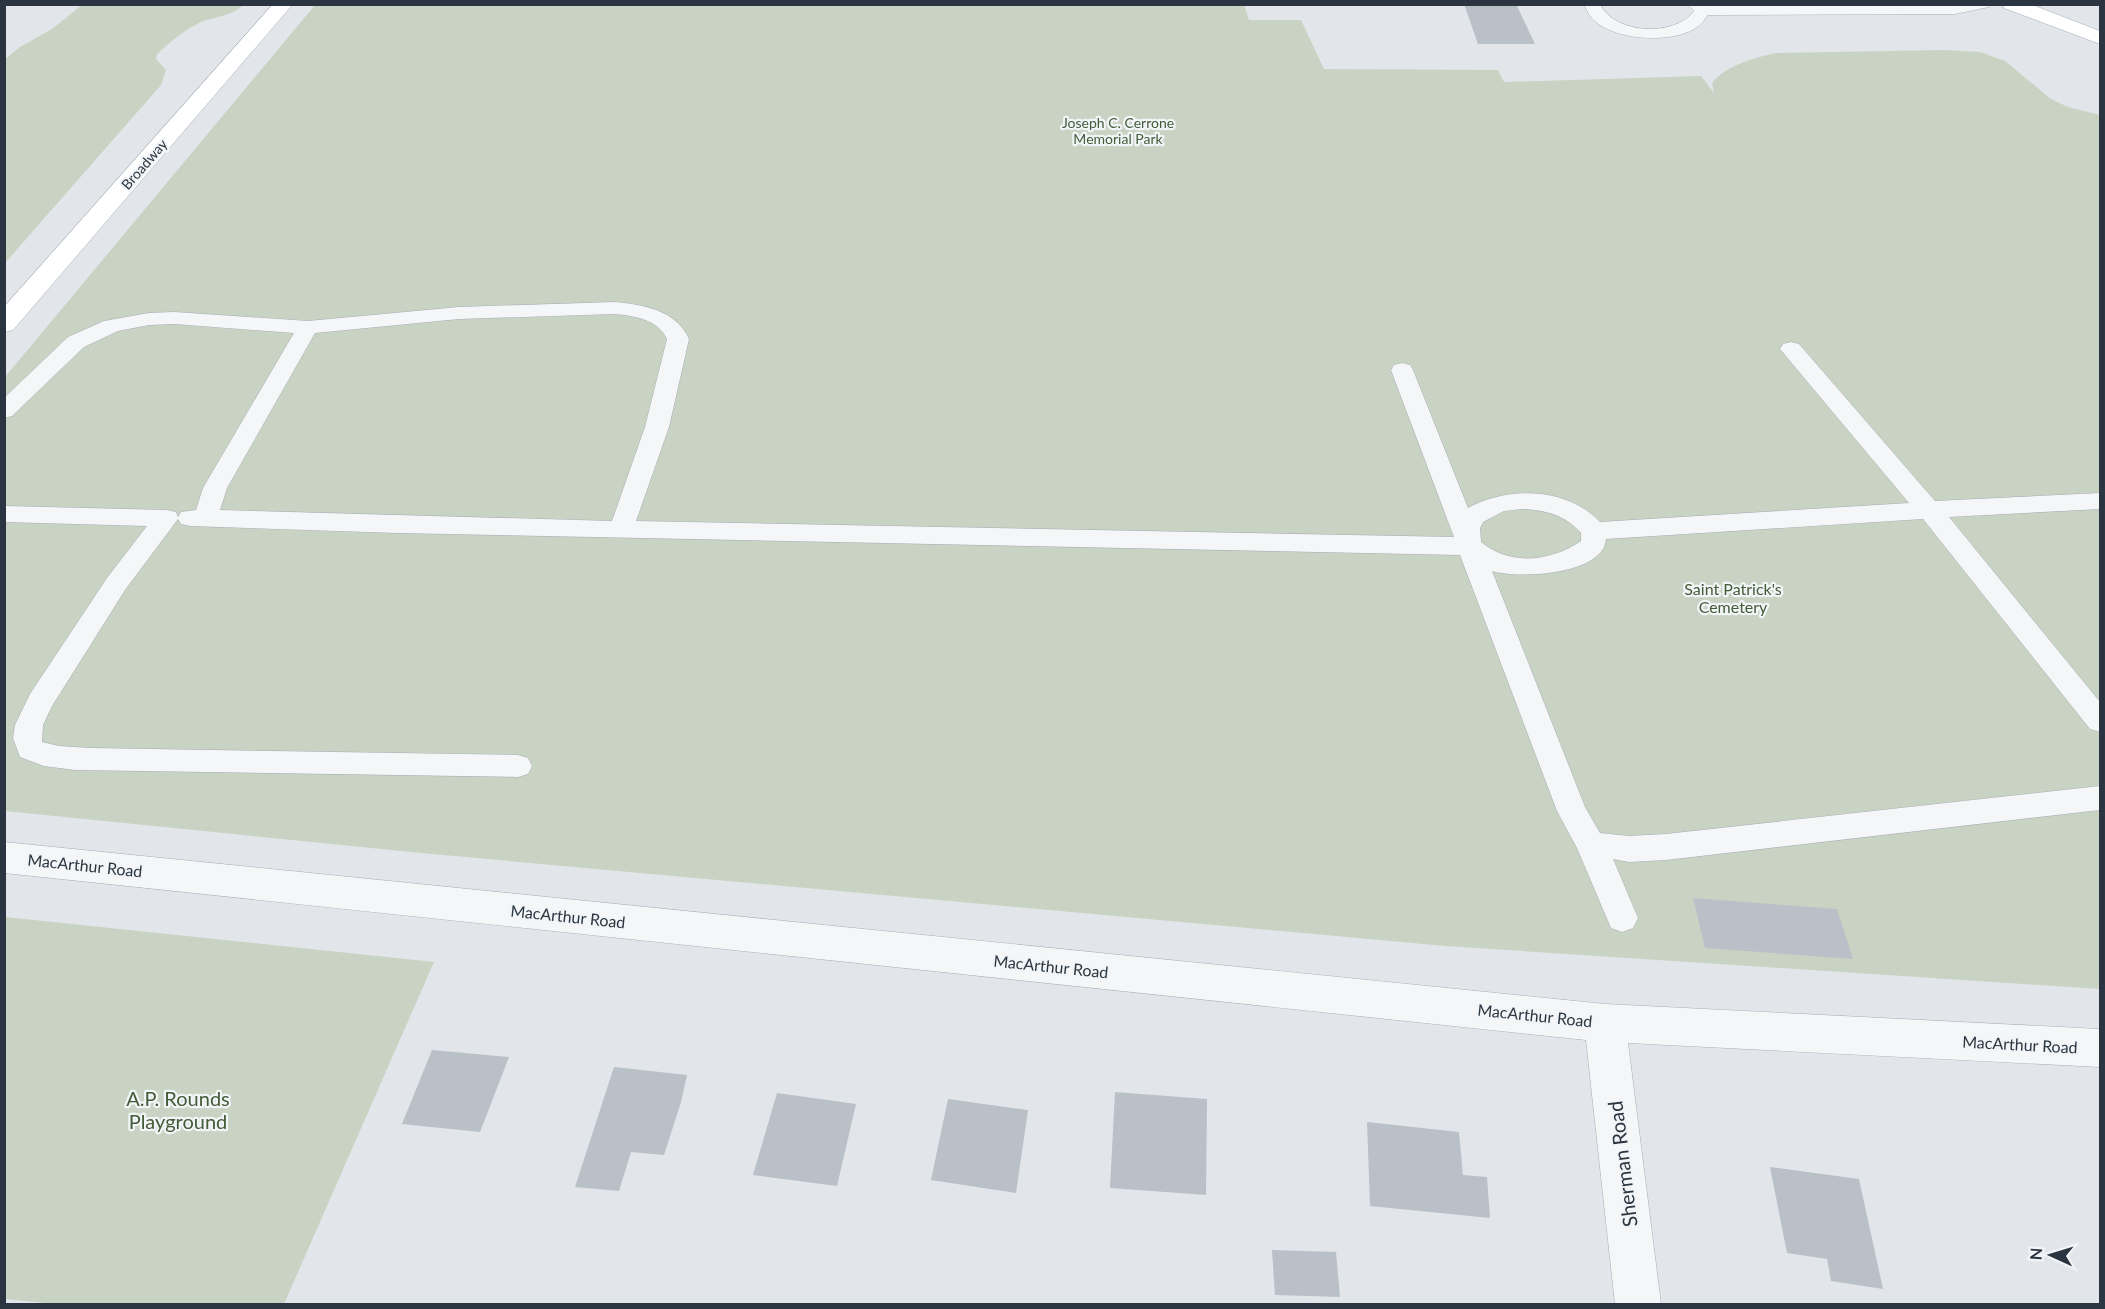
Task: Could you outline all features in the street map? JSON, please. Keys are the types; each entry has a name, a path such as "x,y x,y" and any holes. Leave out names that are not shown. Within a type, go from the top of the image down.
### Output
{"main road":[{"name":"Broadway","path":"4,324 284,4"},
{"path":"2012,4 2100,38"}],"street":[{"name":"MacArthur Road","path":"4,857 1605,1023 2100,1048"},
{"name":"Sherman Road","path":"1605,1023 1638,1305"}],"lane":[{"path":"1592,4 1592,9 1601,19 1616,27 1649,33 1671,33 1689,27 1700,18 1699,7 1955,9 1983,4"},
{"path":"4,411 76,342 112,326 149,319 174,318 308,327 511,311 615,308 634,310 660,318 675,332 678,339 657,427 622,527"},
{"path":"205,518 215,488 308,327"},
{"path":"1791,349 1929,510 2100,721"},
{"path":"1402,370 1572,812 1591,844 1622,918"},
{"path":"1469,546 1467,525 1473,516 1495,504 1511,502 1537,502 1558,507 1580,517 1594,531 2100,501"},
{"path":"4,514 398,525 622,527 1469,546 1493,563 1518,567 1550,565 1580,555 1593,544 1594,531"},
{"path":"167,518 116,584 40,702 29,725 27,738 30,749 46,757 90,759 518,766"},
{"path":"1591,844 1629,849 1666,847 2100,798"}],"green space":[{"path":"82,5 243,5 233,12 193,26 157,54 156,59 166,70 161,85 5,263 5,59 20,47 52,29"},
{"name":"Saint Patrick's Cemetery","path":"315,5 1244,5 1249,20 1301,20 1324,69 1498,70 1504,82 1701,76 1714,93 1712,83 1725,71 1750,60 1776,53 1944,50 1980,52 2005,61 2051,99 2068,107 2100,115 2100,989 1445,946 421,853 5,811 5,377"},
{"name":"A.P. Rounds Playground","path":"5,917 434,962 284,1304 55,1304 5,1299"}],"building":[{"path":"1464,4 1516,4 1535,44 1478,44"},
{"path":"1693,898 1837,909 1853,959 1705,948"},
{"path":"432,1050 509,1057 480,1132 402,1124"},
{"path":"614,1067 687,1075 664,1155 631,1152 619,1191 575,1187"},
{"path":"1115,1092 1207,1099 1206,1195 1110,1188"},
{"path":"777,1093 856,1104 837,1186 753,1175"},
{"path":"948,1099 1028,1110 1016,1193 931,1180"},
{"path":"1367,1122 1459,1132 1463,1175 1487,1177 1490,1218 1370,1206"},
{"path":"1770,1167 1859,1179 1883,1289 1831,1281 1827,1259 1787,1253"},
{"path":"1272,1250 1336,1252 1340,1297 1275,1295"}],"park label":[{"name":"Joseph C. Cerrone Memorial Park","path":"1118,130"}]}
